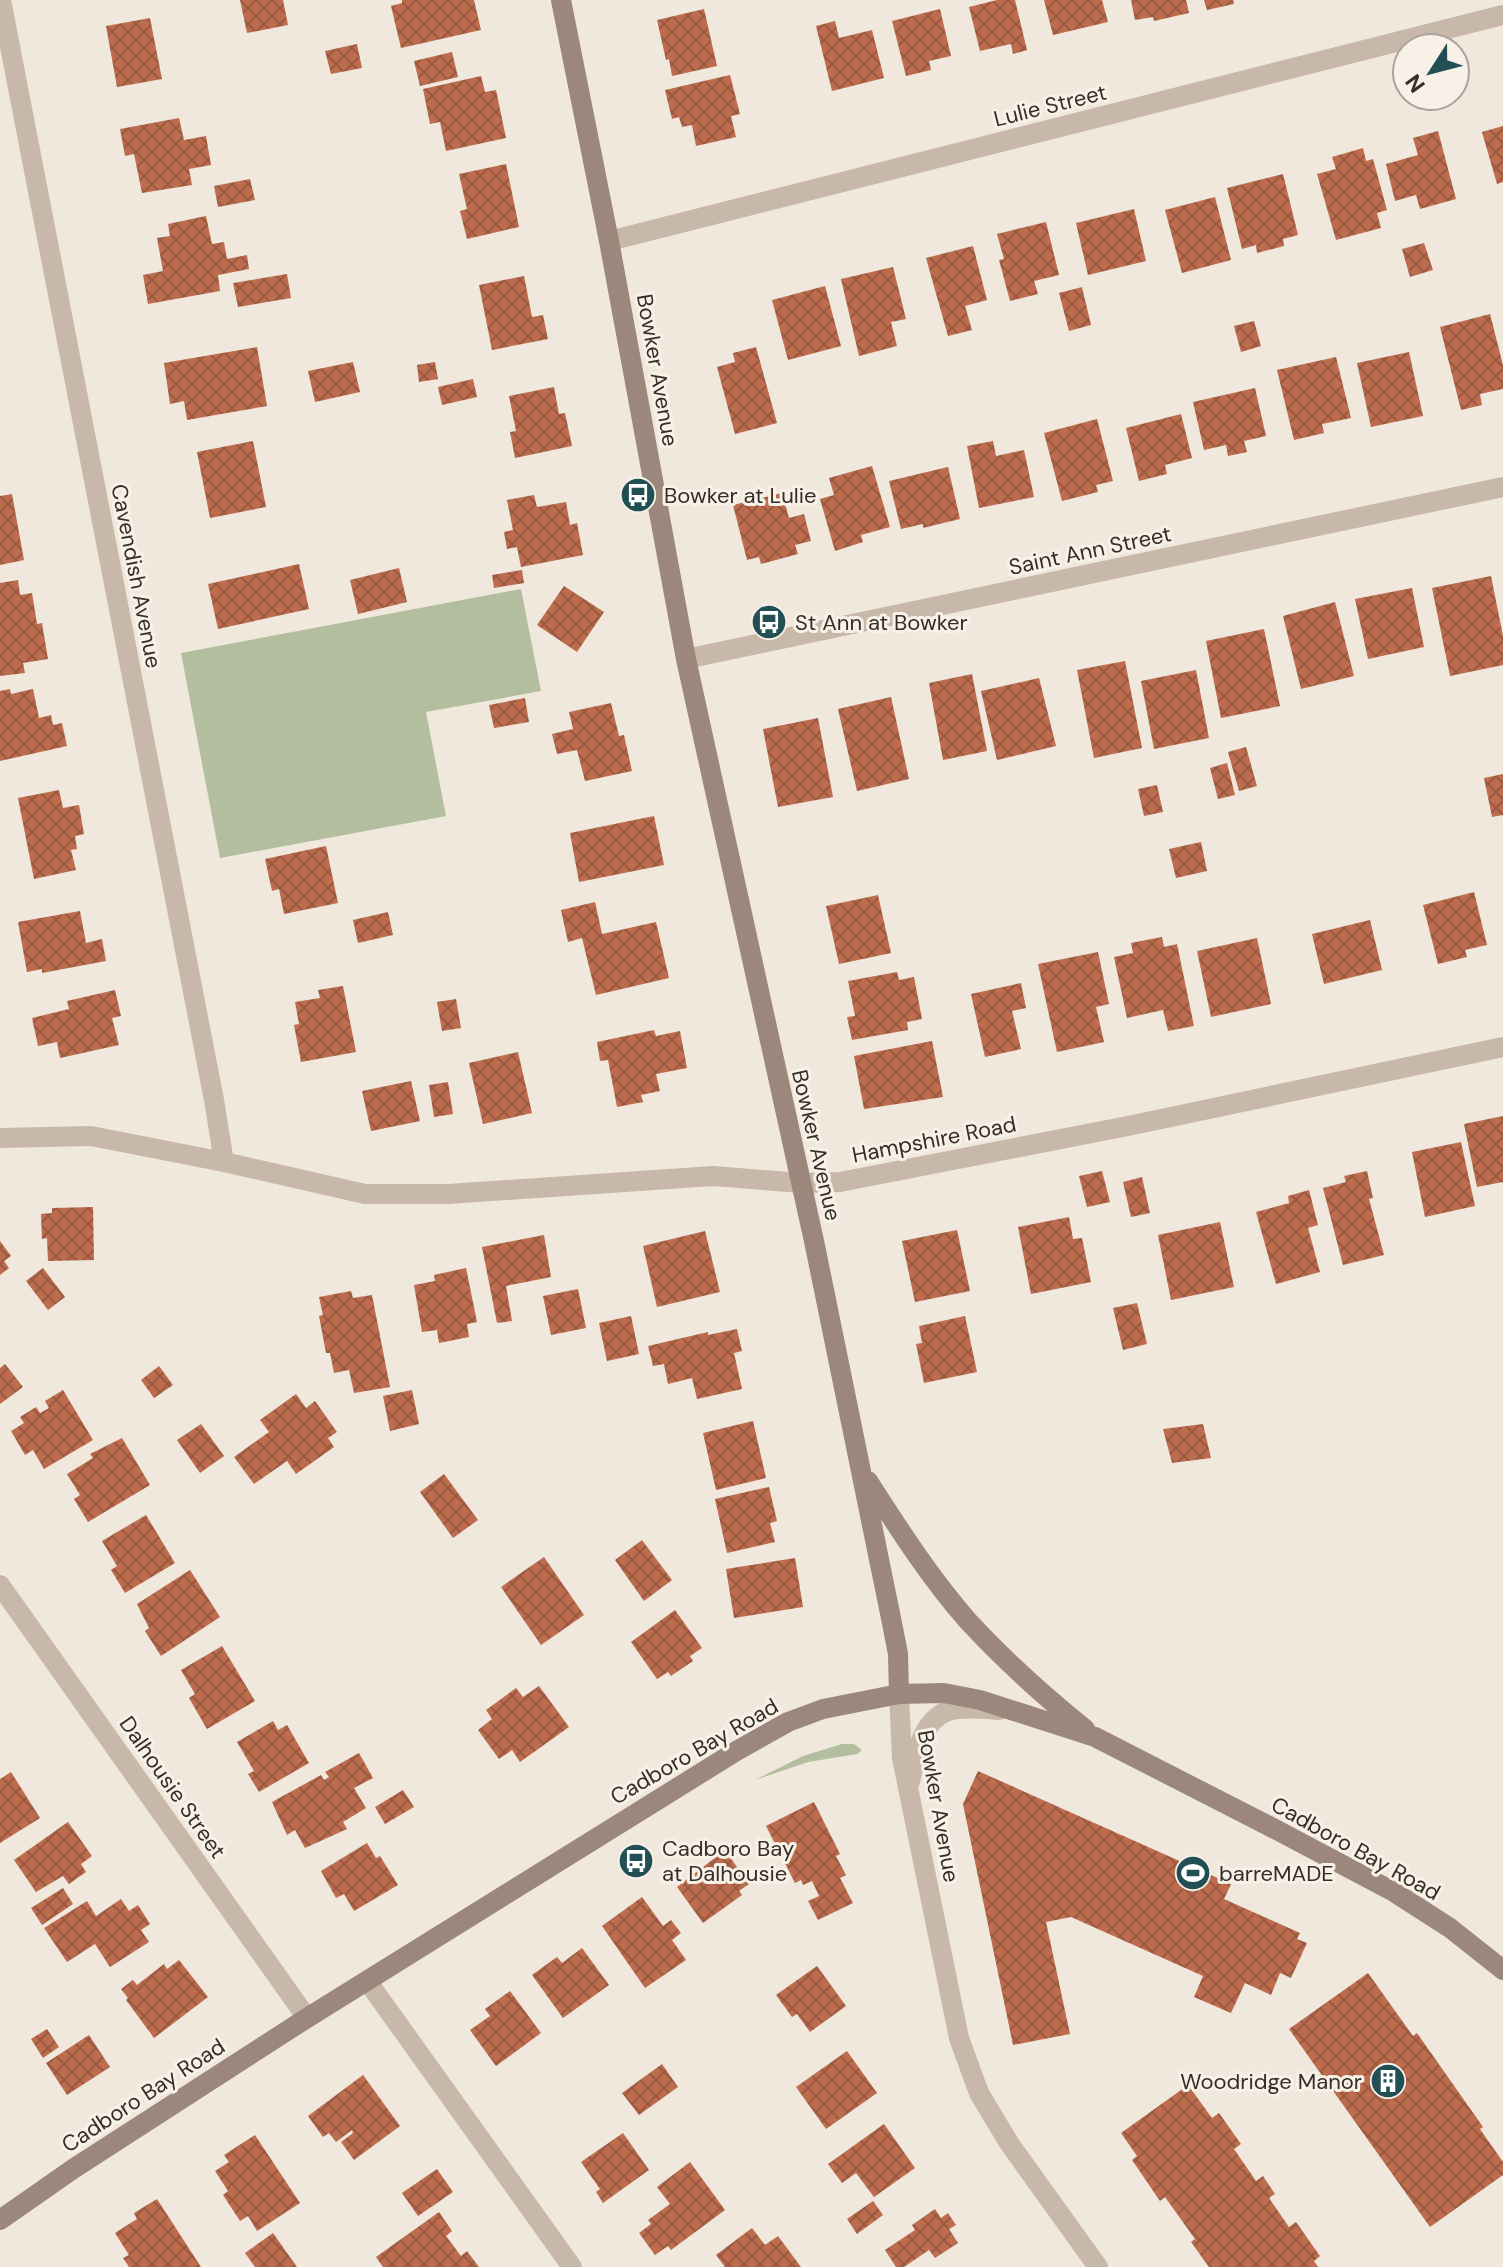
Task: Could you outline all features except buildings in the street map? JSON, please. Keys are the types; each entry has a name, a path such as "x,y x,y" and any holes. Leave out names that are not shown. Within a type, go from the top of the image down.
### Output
{"main road":[{"name":"Bowker Avenue","path":"561,0 686,659 801,1183 898,1654 899,1694"},
{"path":"861,1472 908,1544 968,1621 1032,1685 1095,1737"},
{"name":"Cadboro Bay Road","path":"0,2220 73,2169 307,2018 566,1855 788,1722 823,1709 899,1694 944,1693 980,1700 1095,1737 1394,1892 1450,1928 1503,1970"}],"street":[{"name":"Cavendish Avenue","path":"1,0 224,1162"},
{"name":"Lulie Street","path":"609,241 1503,15"},
{"name":"Saint Ann Street","path":"686,659 1503,487"},
{"name":"Hampshire Road","path":"0,1138 91,1136 365,1194 449,1194 713,1176 801,1183 854,1180 1503,1047"},
{"name":"Dalhousie Street","path":"0,1585 307,2018"},
{"name":"Bowker Avenue","path":"899,1694 902,1758 959,2038 979,2093 1009,2143 1098,2267"},
{"path":"908,1790 916,1752 927,1728 946,1712 1014,1710"},
{"path":"368,1982 572,2267"}],"green space":[{"path":"521,589 541,691 426,712 446,816 220,858 181,653"},
{"path":"842,1744 854,1744 862,1750 857,1754 808,1762 755,1780 803,1756"}],"place":[{"name":"Bowker at Lulie","path":"638,495"},
{"name":"St Ann at Bowker","path":"769,622"},
{"name":"Cadboro Bay at Dalhousie","path":"636,1861"},
{"name":"barreMADE","path":"1193,1873"},
{"name":"Woodridge Manor","path":"1388,2081"}]}
